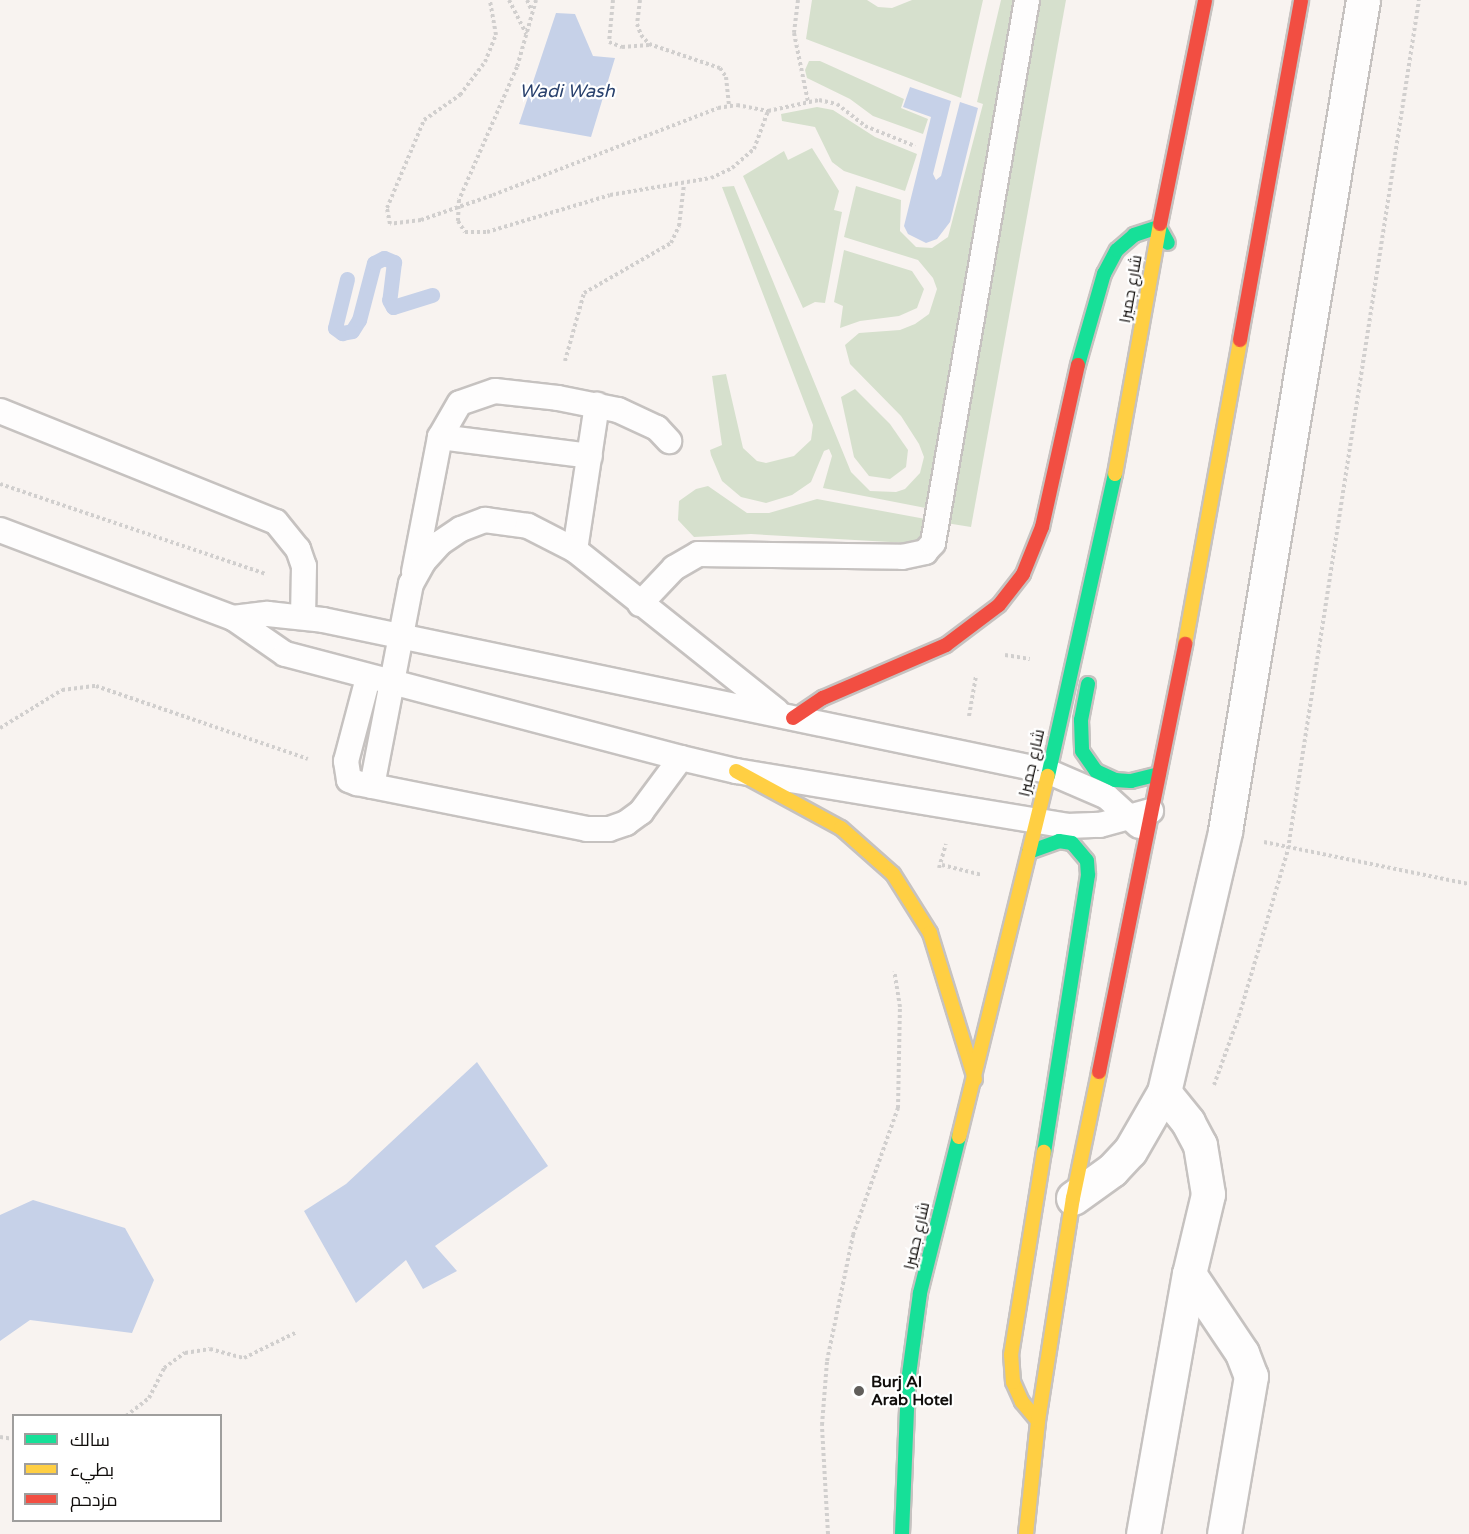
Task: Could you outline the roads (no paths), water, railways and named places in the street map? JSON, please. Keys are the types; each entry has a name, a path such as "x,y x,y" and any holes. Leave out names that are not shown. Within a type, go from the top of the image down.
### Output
{"main road":[{"name":"شارع جميرا","path":"903,1534 902,1472 908,1382 920,1293 940,1205 975,1082 1113,487 1159,227 1205,0"},
{"path":"1026,1534 1038,1421 1073,1198 1143,821 1159,774 1301,0"},
{"path":"787,716 823,698 886,674 945,645 999,605 1023,574 1042,527 1077,369 1104,274 1117,250 1134,235 1159,227 1173,258"},
{"path":"1092,668 1081,720 1082,751 1096,771 1115,780 1159,774"},
{"path":"736,771 841,828 869,849 914,902 943,966 975,1082"},
{"path":"1029,852 1059,841 1072,843 1087,861 1088,875 1011,1355 1013,1382 1022,1402 1038,1421"}],"street":[{"path":"1073,1198 1112,1170 1130,1151 1164,1092 1225,831 1363,0"},
{"path":"1143,1534 1189,1274 1205,1218 1207,1169 1188,1122 1164,1092"},
{"path":"1189,1274 1242,1353 1251,1376 1224,1534"}],"lane":[{"path":"640,603 674,567 698,554 902,557 925,552 933,543 1027,0"},
{"path":"372,786 404,639 411,585 440,437 460,403 495,391 597,405 639,418 669,441"},
{"path":"575,550 597,405"},
{"path":"0,411 260,513 276,522 298,549 306,588 303,616"},
{"path":"440,437 590,456"},
{"path":"411,585 423,562 440,543 461,529 485,520 528,526 575,550 787,716"},
{"path":"0,530 233,618 285,654 394,685 736,771 1035,822 1100,825 1143,821"},
{"path":"233,618 268,614 303,616 404,639 1047,771 1107,797 1143,821"},
{"path":"368,678 345,772 349,780 372,786 587,829 609,829 626,823 641,812 681,758"}],"water":[{"name":"Wadi Wash","path":"556,13 575,14 593,56 615,58 591,137 519,124"},
{"path":"910,87 951,101 933,174 936,180 941,176 960,102 978,108 950,222 937,239 926,243 908,234 904,226 931,117 903,107"},
{"path":"477,1062 548,1166 435,1246 457,1271 423,1289 406,1260 356,1303 304,1211 346,1184"},
{"path":"33,1200 125,1228 154,1280 132,1333 30,1320 0,1341 0,1215"}],"waterway":[{"path":"347,279 335,328 342,333 352,331 359,320 374,263 384,258 394,262 389,300 393,307 432,295"}],"place":[{"name":"Burj Al Arab Hotel","path":"859,1391"}]}
